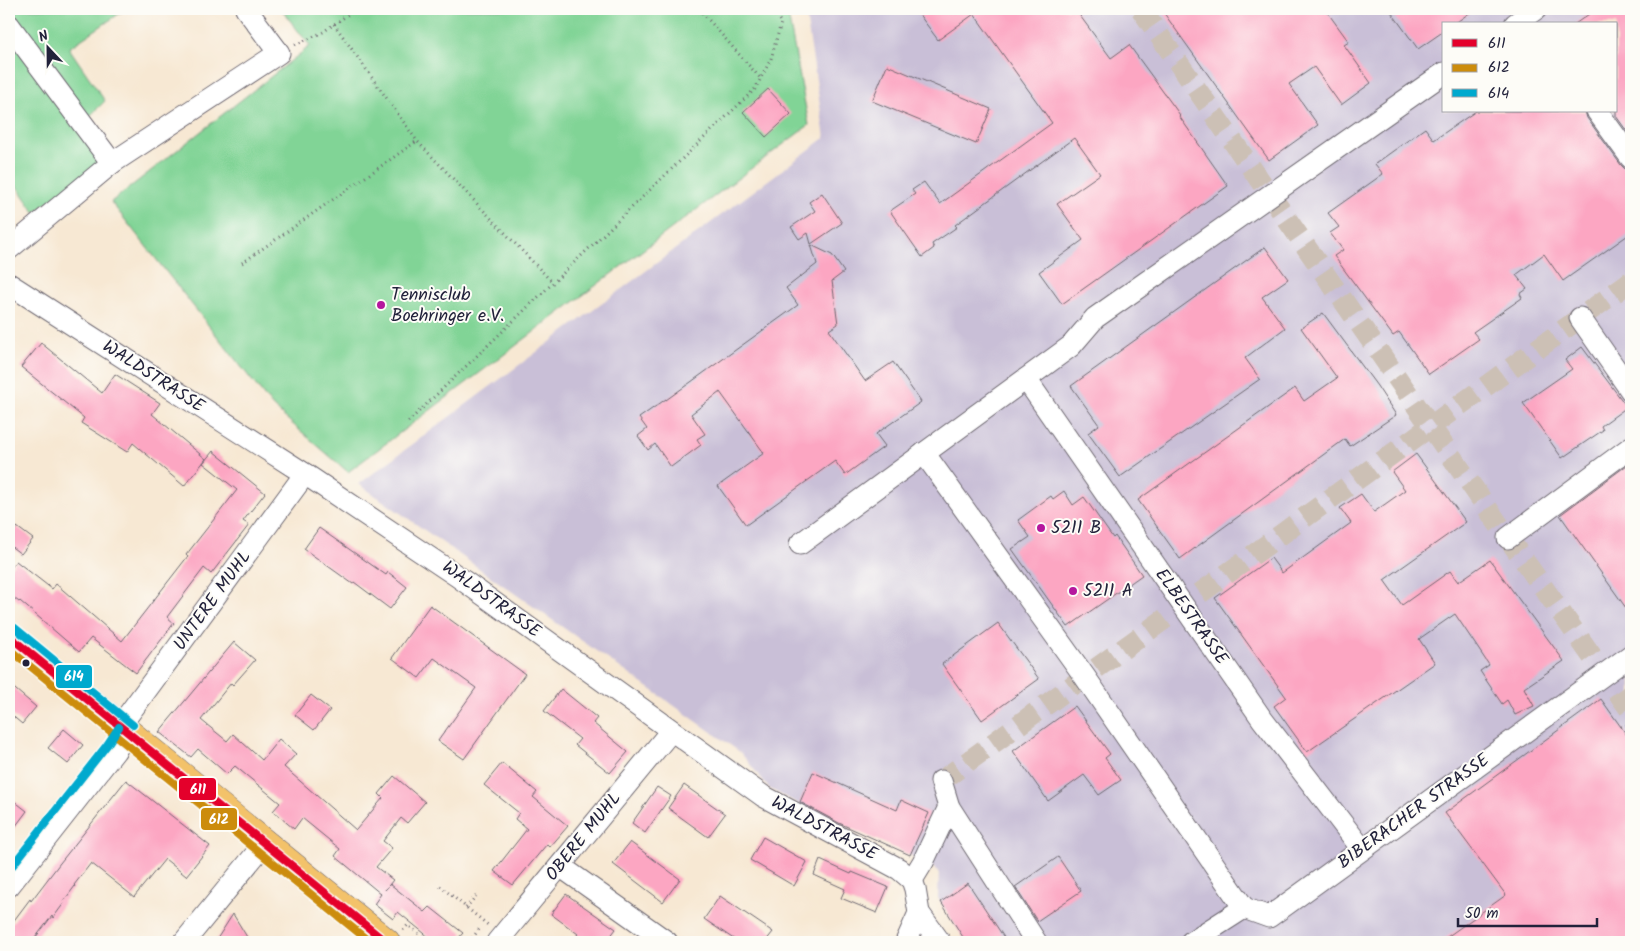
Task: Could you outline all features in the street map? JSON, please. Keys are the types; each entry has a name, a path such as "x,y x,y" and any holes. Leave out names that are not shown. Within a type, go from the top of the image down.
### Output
{"main road":[{"path":"9,636 386,942"}],"street":[{"path":"9,249 112,163 279,53 246,9"},
{"path":"9,26 112,163"},
{"path":"800,544 1071,346 1095,318 1442,74"},
{"path":"1598,112 1631,158"},
{"name":"WALDSTRASSE","path":"9,284 305,474 457,576 763,796 899,869 912,880"},
{"path":"1580,318 1631,391"},
{"name":"ELBESTRASSE","path":"1026,379 1262,719 1362,849"},
{"path":"1508,538 1631,447"},
{"path":"924,453 1084,677 1244,908 1191,942"},
{"name":"UNTERE MUHL","path":"9,886 115,751 123,730 305,474"},
{"name":"BIBERACHER STRASSE","path":"1244,908 1269,917 1631,655"},
{"name":"OBERE MUHL","path":"499,940 671,731"},
{"path":"941,781 950,807 1036,942"},
{"path":"940,942 919,913 912,880 950,807"},
{"path":"184,942 264,844"},
{"path":"560,866 667,942"},
{"path":"906,942 919,913"}],"path":[{"path":"279,53 322,32 356,9"},
{"path":"699,9 761,79"},
{"path":"408,422 755,89 771,59 781,23 772,9"},
{"path":"334,24 417,140 553,283"},
{"path":"242,263 417,140"},
{"path":"1621,727 1631,724"},
{"path":"440,886 485,923 499,940"},
{"path":"466,908 476,896"},
{"path":"469,942 485,923"},
{"path":"408,925 429,942"}],"shaded area":[{"path":"805,9 1631,9 1631,942 966,942 938,898 939,871 910,855 770,789 740,752 359,484 825,138"}],"green space":[{"path":"20,9 126,9 69,48 105,101 89,117 113,154 56,195 35,213 9,175 9,16"},
{"name":"Tennisclub Boehringer e.V.","path":"281,9 787,9 809,125 348,472 273,407 111,202 310,46"}],"building":[{"path":"915,9 1075,9 1111,58 1129,45 1180,115 1228,186 1062,304 1039,272 1083,240 1057,204 1100,174 1074,138 955,225 957,227 932,244 934,248 922,257 890,211 915,194 912,190 924,182 940,204 1052,123 974,14 938,40"},
{"path":"1161,9 1325,9 1349,42 1344,45 1371,83 1341,105 1314,67 1289,84 1318,125 1269,160"},
{"path":"1389,9 1475,9 1457,22 1442,22 1442,32 1418,49"},
{"path":"1596,9 1631,9 1631,137 1616,116 1616,112 1618,112 1618,22 1578,22"},
{"path":"887,65 991,109 976,144 872,101"},
{"path":"768,89 791,114 766,137 743,112"},
{"path":"1475,112 1585,112 1587,118 1621,165 1625,169 1631,170 1631,233 1563,281 1544,254 1516,275 1527,289 1520,294 1522,298 1473,332 1479,339 1429,374 1399,332 1393,336 1334,256 1343,250 1330,233 1339,227 1328,213 1383,174 1375,164 1425,128 1434,140"},
{"path":"822,193 842,223 811,244 808,233 799,239 791,227 815,211 809,202"},
{"path":"811,245 832,255 844,272 832,281 838,324 829,330 865,381 893,362 921,402 876,434 885,446 845,475 835,461 746,525 718,486 764,453 720,392 691,414 705,434 697,439 701,445 671,467 655,444 648,450 638,436 647,429 639,418 798,305 786,288 817,264"},
{"path":"1265,247 1288,279 1262,297 1285,328 1245,358 1260,379 1120,477 1088,433 1099,425 1071,386"},
{"path":"1323,313 1396,415 1350,446 1345,439 1180,559 1138,500 1295,388 1304,401 1337,378 1301,328"},
{"path":"41,343 102,393 115,374 160,403 152,414 206,459 184,486 133,443 127,452 81,423 84,418 21,367"},
{"path":"1582,347 1627,407 1601,426 1603,430 1562,458 1523,403 1572,369 1565,360"},
{"path":"213,451 265,493 243,521 249,525 211,574 204,568 167,617 174,623 136,673 91,638 79,652 20,601 9,594 9,570 16,561 52,589 56,584 122,641 237,490 203,463"},
{"path":"1416,454 1466,522 1384,580 1402,605 1450,571 1458,582 1490,560 1564,661 1524,688 1534,706 1515,715 1507,700 1502,704 1480,671 1489,665 1455,614 1419,639 1435,663 1307,752 1274,706 1286,697 1215,598 1271,558 1282,573 1351,523 1340,508 1361,494 1374,512 1405,490 1392,472"},
{"path":"1631,462 1631,615 1560,515"},
{"path":"1064,491 1073,505 1084,497 1113,538 1115,536 1142,575 1068,627 1012,549 1030,537 1018,520 1051,496 1053,499"},
{"path":"17,527 33,539 21,554 9,545 9,538"},
{"path":"319,528 386,575 388,572 407,587 390,609 354,582 353,584 304,549"},
{"path":"430,605 525,674 464,759 438,741 476,688 434,658 419,678 392,658"},
{"path":"998,623 1039,679 982,720 942,664"},
{"path":"234,642 255,660 233,685 231,683 201,720 227,741 233,734 262,760 279,739 296,754 284,767 356,830 383,798 379,794 394,776 425,802 407,823 401,818 383,841 392,848 376,867 393,880 385,890 390,884 425,912 430,907 463,933 455,942 435,942 398,912 393,919 374,904 381,894 335,856 340,849 302,818 294,829 273,811 280,803 235,766 227,774 198,749 191,757 159,732"},
{"path":"9,684 36,707 22,724 9,713"},
{"path":"561,689 597,718 593,723 628,752 610,773 575,745 580,739 544,711"},
{"path":"311,695 330,710 314,730 295,715"},
{"path":"1601,699 1631,741 1631,942 1440,942 1506,895 1445,813"},
{"path":"1075,706 1110,754 1105,758 1121,780 1099,795 1084,775 1048,801 1013,751"},
{"path":"64,729 83,745 68,764 48,748"},
{"path":"502,763 537,792 533,797 568,826 550,847 547,844 513,885 494,871 527,829 515,819 519,813 484,785"},
{"path":"813,772 897,810 901,800 929,813 910,855 839,823 800,802"},
{"path":"126,780 210,846 186,876 165,859 134,897 91,863 53,918 52,916 32,942 9,942 9,927"},
{"path":"684,785 725,814 708,837 668,808"},
{"path":"657,787 671,796 645,833 632,823"},
{"path":"9,797 27,811 9,835"},
{"path":"763,837 807,862 794,886 750,860"},
{"path":"630,842 680,879 663,902 613,864"},
{"path":"1058,857 1081,891 1037,921 1015,887"},
{"path":"820,860 851,874 852,872 888,887 877,913 841,898 845,889 814,875"},
{"path":"968,883 1007,942 966,942 941,902"},
{"path":"566,894 616,929 606,942 571,942 578,934 551,914"},
{"path":"720,896 773,932 765,942 738,942 704,919"},
{"path":"233,914 250,942 215,942"}],"tunnel":[{"path":"1141,9 1508,538 1631,711"},
{"path":"941,781 1631,281"}],"transit line":[{"name":"614","path":"15,628 133,725"},
{"name":"611","path":"9,636 386,942"},
{"name":"612","path":"9,649 370,942"},
{"name":"614","path":"9,870 119,727"}],"place":[{"name":"Tennisclub Boehringer e.V.","path":"381,305"},
{"name":"5211 B","path":"1041,528"},
{"name":"5211 A","path":"1073,591"}]}
